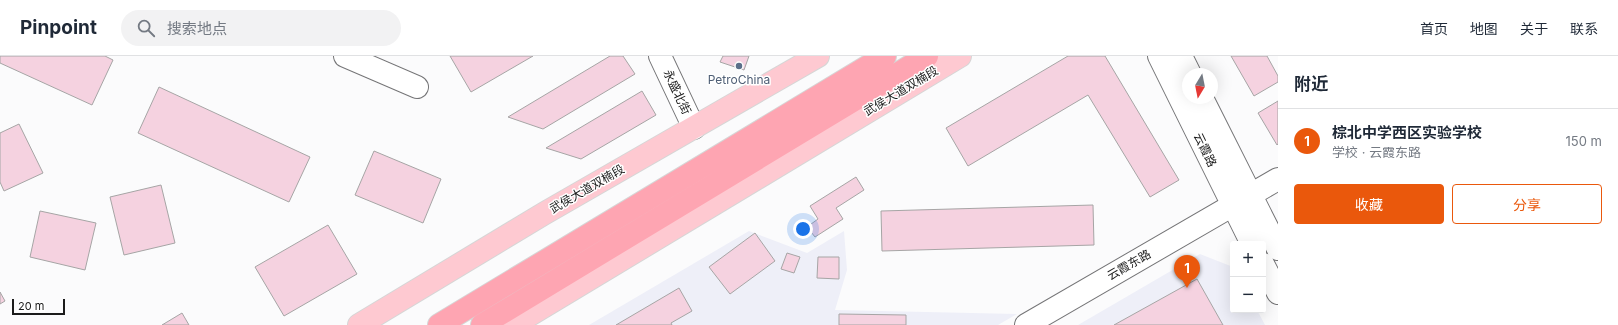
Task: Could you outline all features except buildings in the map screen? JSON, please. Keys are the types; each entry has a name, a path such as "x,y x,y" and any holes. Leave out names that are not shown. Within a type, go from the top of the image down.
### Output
{"highway":[{"path":"439,325 885,56"},
{"path":"482,325 927,56"}],"main road":[{"name":"武侯大道双楠段","path":"359,325 545,213 818,56"},
{"name":"武侯大道双楠段","path":"513,325 960,56"}],"street":[{"path":"345,56 417,87"},
{"name":"永盛北街","path":"660,56 694,128"},
{"name":"云霞路","path":"1159,56 1241,200 1251,241"},
{"path":"1181,56 1187,68"},
{"path":"1204,104 1241,200 1278,249"},
{"name":"云霞东路","path":"1026,325 1278,179"},
{"path":"1266,270 1278,293"}],"shaded area":[{"path":"749,231 807,253 844,231 847,270 835,310 1017,314 998,325 589,325"},
{"path":"1200,254 1230,266 1230,313 1259,313 1265,325 1078,325"}],"place":[{"name":"PetroChina","path":"739,66"},
{"name":"棕北中学西区实验学校","path":"1187,288"}]}
